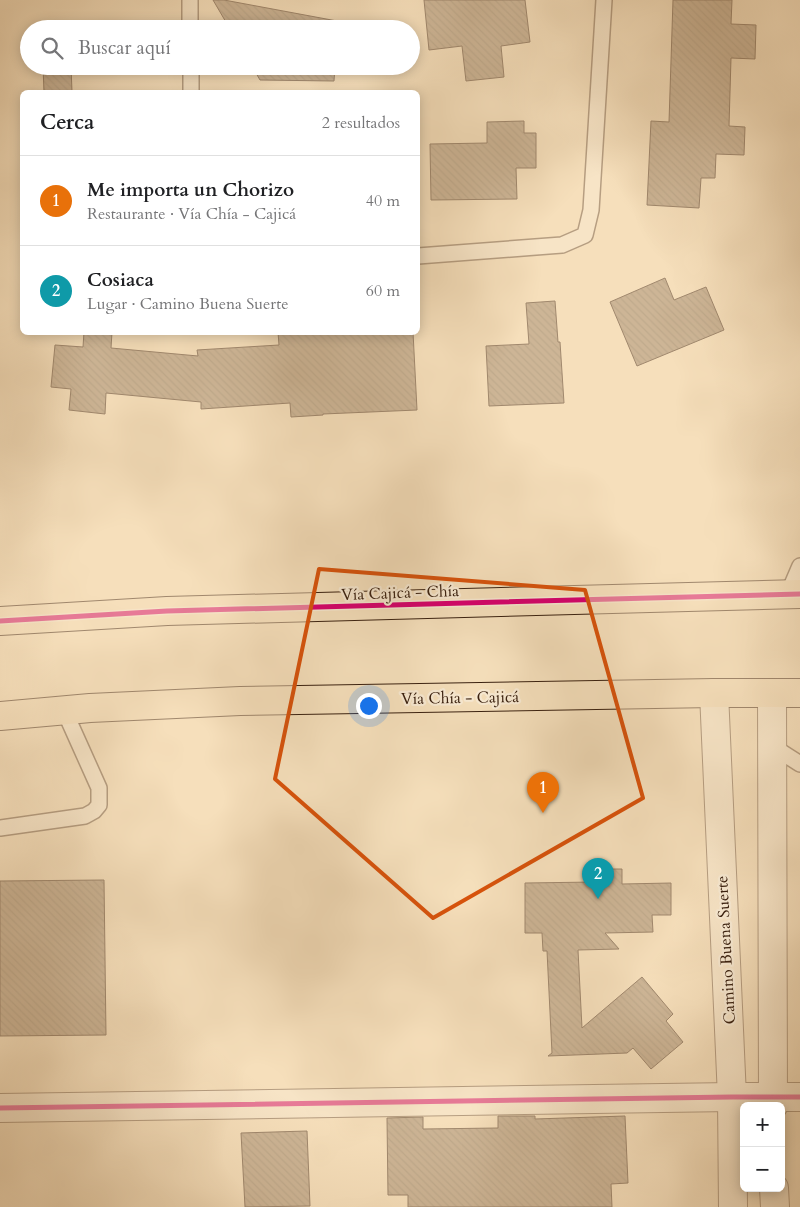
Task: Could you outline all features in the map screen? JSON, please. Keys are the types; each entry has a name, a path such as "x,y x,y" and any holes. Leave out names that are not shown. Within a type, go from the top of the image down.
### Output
{"highway":[{"name":"Vía Cajicá - Chía","path":"0,621 167,611 794,594"},
{"name":"Vía Chía - Cajicá","path":"0,716 90,708 240,701 800,693"}],"street":[{"name":"Camino Buena Suerte","path":"714,693 732,1097 733,1207"},
{"path":"772,693 773,1101"},
{"path":"0,1108 732,1097 773,1101 800,1097"},
{"path":"774,1192 774,1207"}],"lane":[{"path":"190,0 190,20"},
{"path":"420,256 562,245 585,235 591,210 604,0"},
{"path":"191,75 191,90"},
{"path":"794,594 800,566"},
{"path":"0,828 85,816 94,811 99,805 99,788 64,710"},
{"path":"772,746 800,764"}],"highlighted area":[{"path":"319,569 585,590 643,798 433,918 275,779"}],"building":[{"path":"213,0 224,0 332,20 225,20"},
{"path":"424,0 525,0 530,42 501,46 504,77 466,81 462,46 429,50"},
{"path":"673,0 732,0 731,24 756,25 755,59 731,58 729,126 745,127 744,155 716,154 715,178 701,178 699,208 647,205 651,121 669,122"},
{"path":"43,75 71,75 72,90 44,90"},
{"path":"257,75 334,75 334,81 260,80"},
{"path":"524,121 524,133 536,133 536,168 516,168 517,199 431,200 430,144 487,143 487,122"},
{"path":"665,278 674,300 706,287 724,330 637,366 610,302"},
{"path":"555,301 564,403 489,406 486,346 529,344 526,303"},
{"path":"84,335 112,335 111,348 198,356 197,350 279,345 278,335 413,335 417,410 291,417 290,403 201,409 201,402 106,393 105,414 69,410 71,389 51,387 55,345 83,347"},
{"path":"595,869 622,869 622,884 671,883 671,915 652,915 653,932 605,933 619,949 578,950 582,1028 642,977 673,1014 666,1021 683,1042 651,1069 633,1048 627,1053 548,1056 552,1053 547,951 543,951 542,933 525,933 525,883 595,882"},
{"path":"104,880 106,1035 0,1036 0,881"},
{"path":"498,1116 535,1116 535,1119 625,1116 628,1183 611,1184 612,1207 408,1207 408,1195 388,1195 387,1118 423,1117 423,1129 498,1128"},
{"path":"307,1131 310,1206 245,1207 241,1133"}],"cycle path":[{"path":"0,621 167,611 800,594"},
{"path":"0,1108 800,1097"}],"place":[{"name":"Me importa un Chorizo","path":"543,813"},
{"name":"Cosiaca","path":"598,899"}]}
